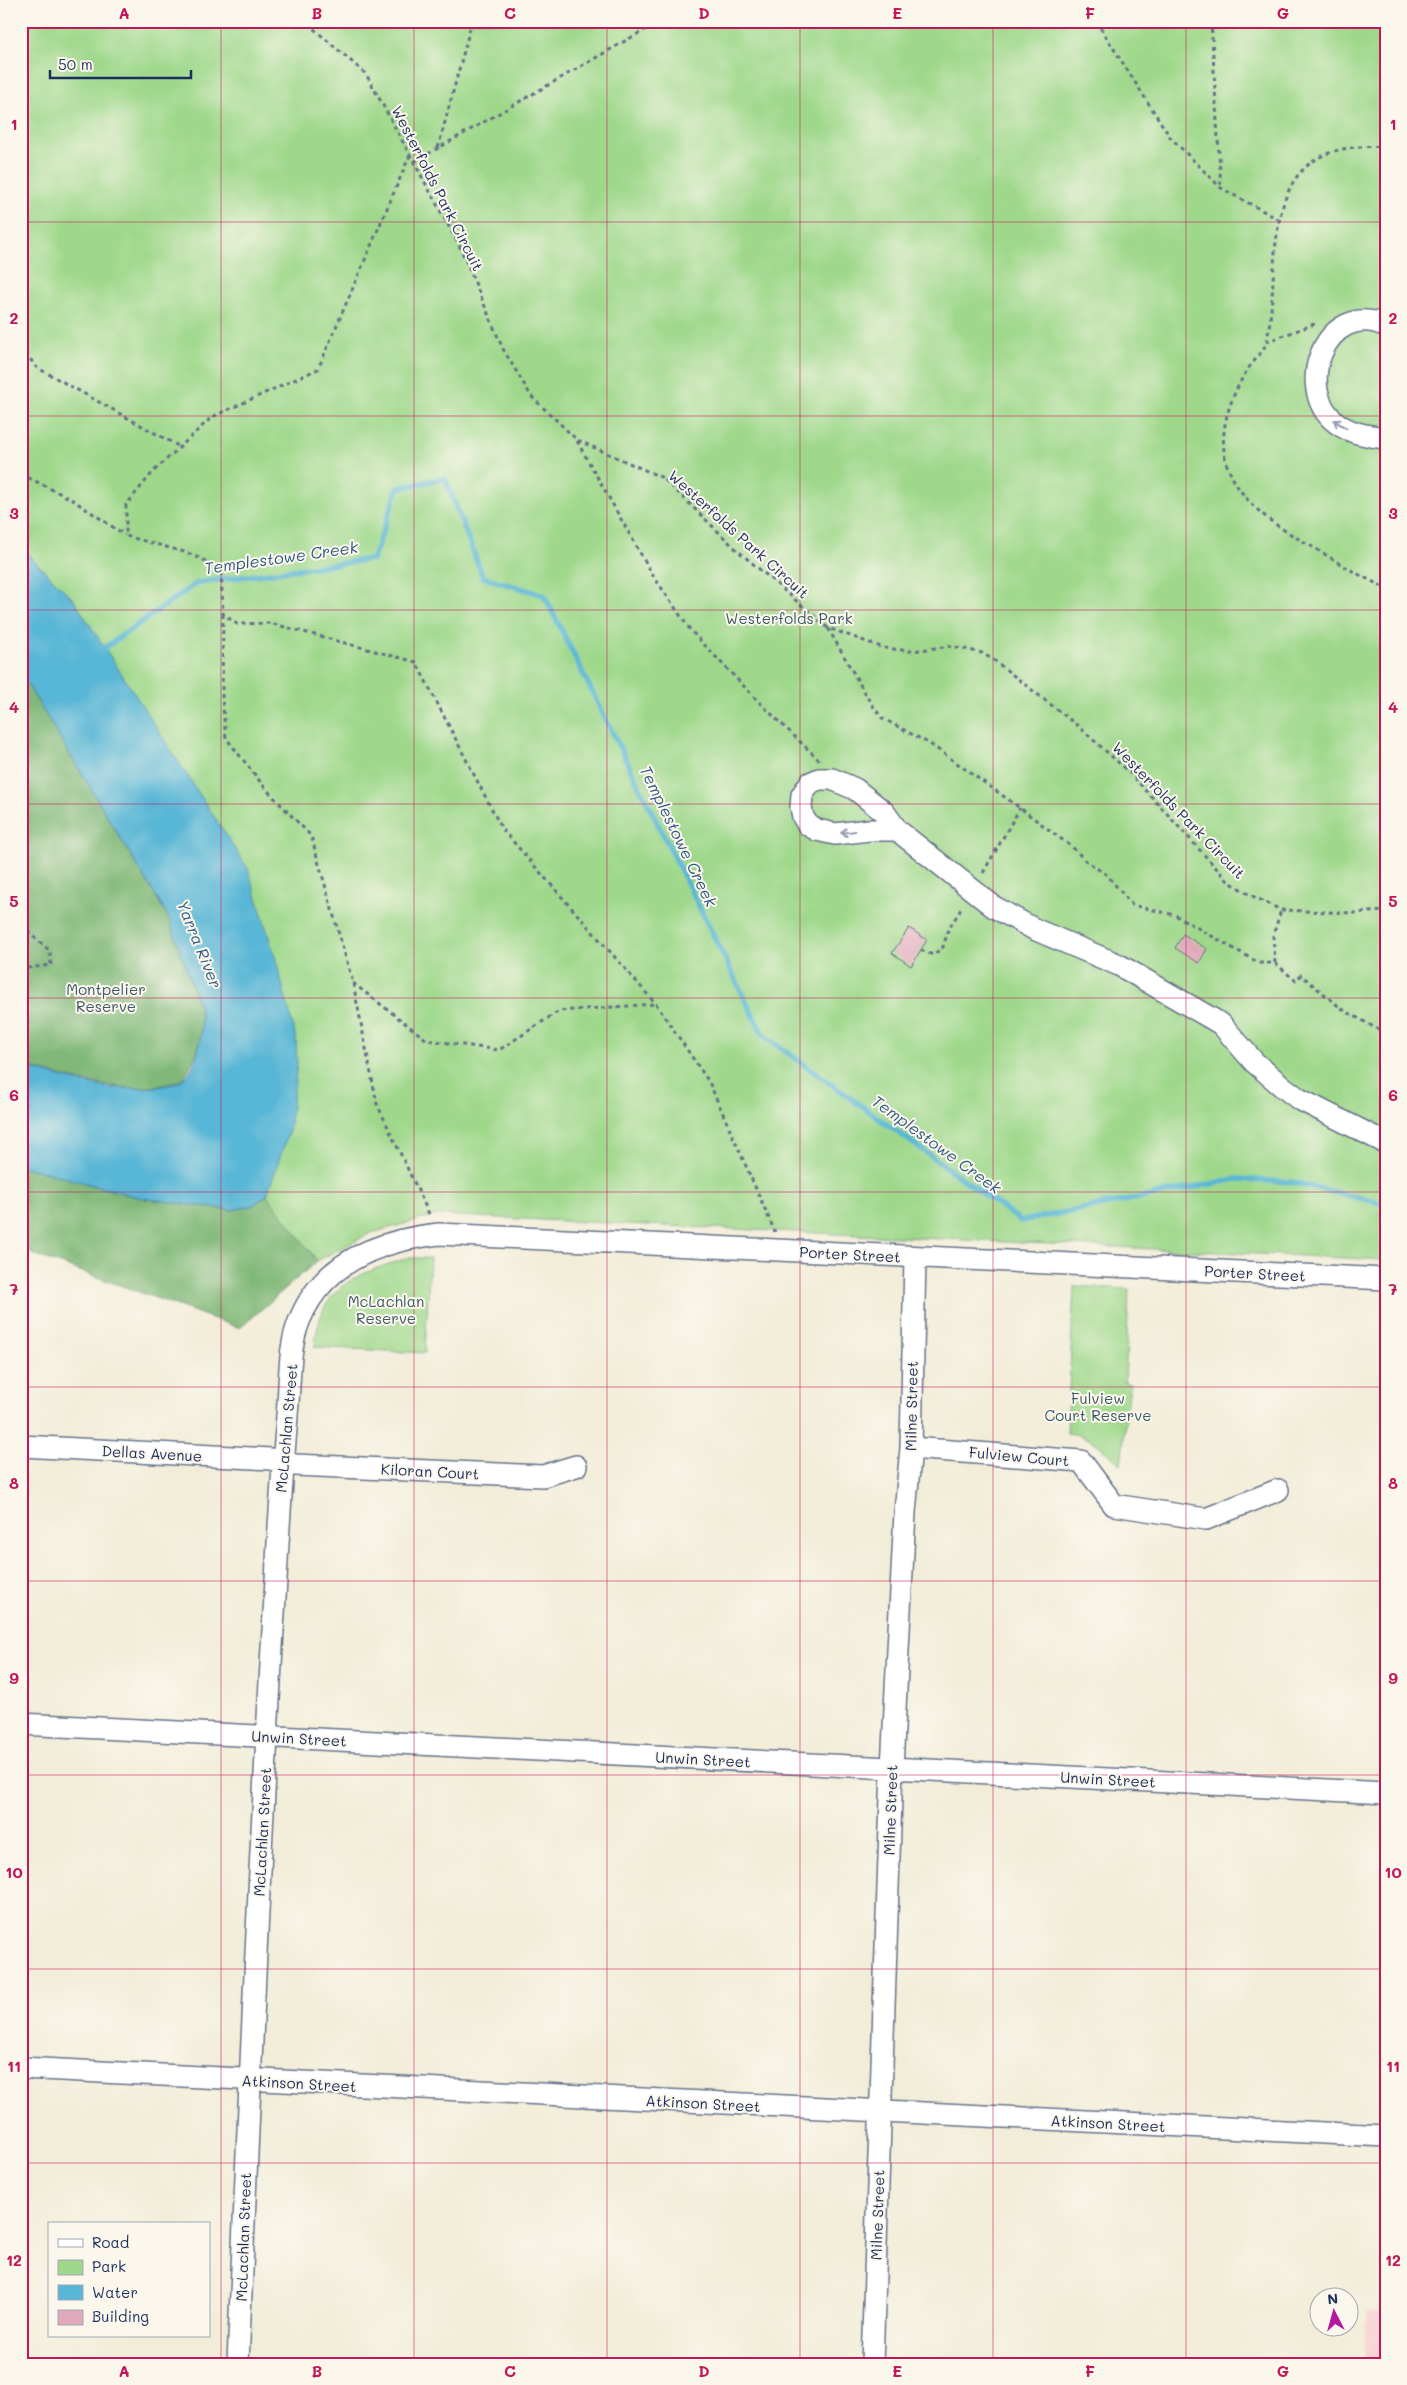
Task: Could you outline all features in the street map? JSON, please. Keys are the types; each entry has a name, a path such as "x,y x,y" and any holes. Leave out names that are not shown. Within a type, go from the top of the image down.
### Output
{"street":[{"path":"1386,326 1364,320 1341,328 1327,341 1320,357 1316,382 1318,397 1328,415 1338,425 1366,436 1386,438"},
{"path":"897,830 877,829 830,834 817,830 808,825 803,818 801,807 802,795 807,786 819,779 832,780 855,789 874,803 897,830 1009,917 1119,965 1221,1024 1254,1062 1299,1099 1386,1143"},
{"name":"Porter Street","path":"326,1280 343,1265 378,1246 404,1239 439,1234 1386,1279"},
{"name":"Milne Street","path":"872,2364 892,1768 905,1512 911,1448 915,1257"},
{"name":"McLachlan Street","path":"238,2364 266,1736 283,1462 293,1348 300,1320 311,1298 326,1280"},
{"name":"Dellas Avenue","path":"21,1446 271,1459 283,1462"},
{"name":"Fulview Court","path":"911,1448 1081,1461 1114,1505 1206,1519 1278,1490"},
{"name":"Kiloran Court","path":"283,1462 295,1465 543,1476 576,1466"},
{"name":"Unwin Street","path":"21,1724 1386,1793"},
{"name":"Atkinson Street","path":"21,2068 1386,2136"}],"path":[{"name":"Westerfolds Park Circuit","path":"300,21 308,23 366,74 459,245 503,349 531,396 577,440 663,478 737,550 828,628 897,650 952,646 982,653 1018,678 1078,726 1130,773 1228,881 1250,895 1281,910 1352,913 1386,910"},
{"path":"438,148 472,21"},
{"path":"414,162 660,21"},
{"path":"1096,21 1170,136 1221,188 1278,218"},
{"path":"1211,21 1221,188"},
{"path":"1386,147 1346,148 1317,159 1302,172 1292,186 1278,218 1266,342 1246,373 1226,417 1224,434 1227,465 1240,489 1261,514 1276,526 1369,581 1386,588"},
{"path":"126,536 126,505 153,472 212,417 318,369 410,155"},
{"path":"21,346 36,367 180,448"},
{"path":"577,440 652,574 691,631 757,700 845,784"},
{"path":"21,474 71,499 126,536 188,552 221,568 223,614 222,698 226,738 266,789 311,836 353,983 377,1104 439,1234"},
{"path":"223,614 237,624 270,622 416,662 502,829 656,1004 710,1082 784,1250"},
{"path":"828,628 870,702 882,718 930,744 1020,808 1085,860 1107,875 1132,905 1175,915 1259,963 1275,963 1296,981 1301,975 1342,1009 1386,1034"},
{"path":"1006,832 1020,808"},
{"path":"1275,963 1274,936 1281,910"},
{"path":"21,926 50,951 51,965 21,969"},
{"path":"353,983 427,1040 498,1050 558,1011 656,1004"}],"shaded area":[{"path":"1366,2312 1386,2312 1386,2364 1364,2364"}],"green space":[{"name":"Westerfolds Park","path":"21,21 1386,21 1386,1260 437,1215 371,1233 317,1261 267,1195 268,1191 63,589 21,548"},
{"name":"Montpelier Reserve","path":"21,674 169,918 200,1009 201,1019 200,1038 196,1055 182,1080 142,1088 122,1087 81,1081 21,1066"},
{"path":"21,1166 141,1198 231,1210 252,1206 267,1195 317,1261 240,1328 21,1250"},
{"name":"McLachlan Reserve","path":"408,1258 430,1258 425,1353 315,1347 318,1326 324,1309 332,1296 356,1277"},
{"name":"Fulview Court Reserve","path":"1074,1286 1129,1289 1125,1383 1130,1384 1121,1465 1103,1448 1090,1440 1076,1434 1067,1433"}],"water":[{"name":"Yarra River","path":"21,548 73,599 248,869 276,960 296,1038 297,1064 289,1131 267,1195 252,1206 231,1210 141,1198 21,1166 21,1066 107,1087 134,1088 168,1085 182,1080 193,1066 199,1047 201,1027 200,1009 169,918 21,674"}],"building":[{"path":"909,928 927,940 911,966 892,953"},
{"path":"1183,934 1207,949 1199,963 1175,948"}],"waterway":[{"name":"Templestowe Creek","path":"100,651 197,583 373,559 398,488 445,478 483,577 544,595 763,1035 1021,1221 1236,1179 1291,1182 1386,1204"}]}
